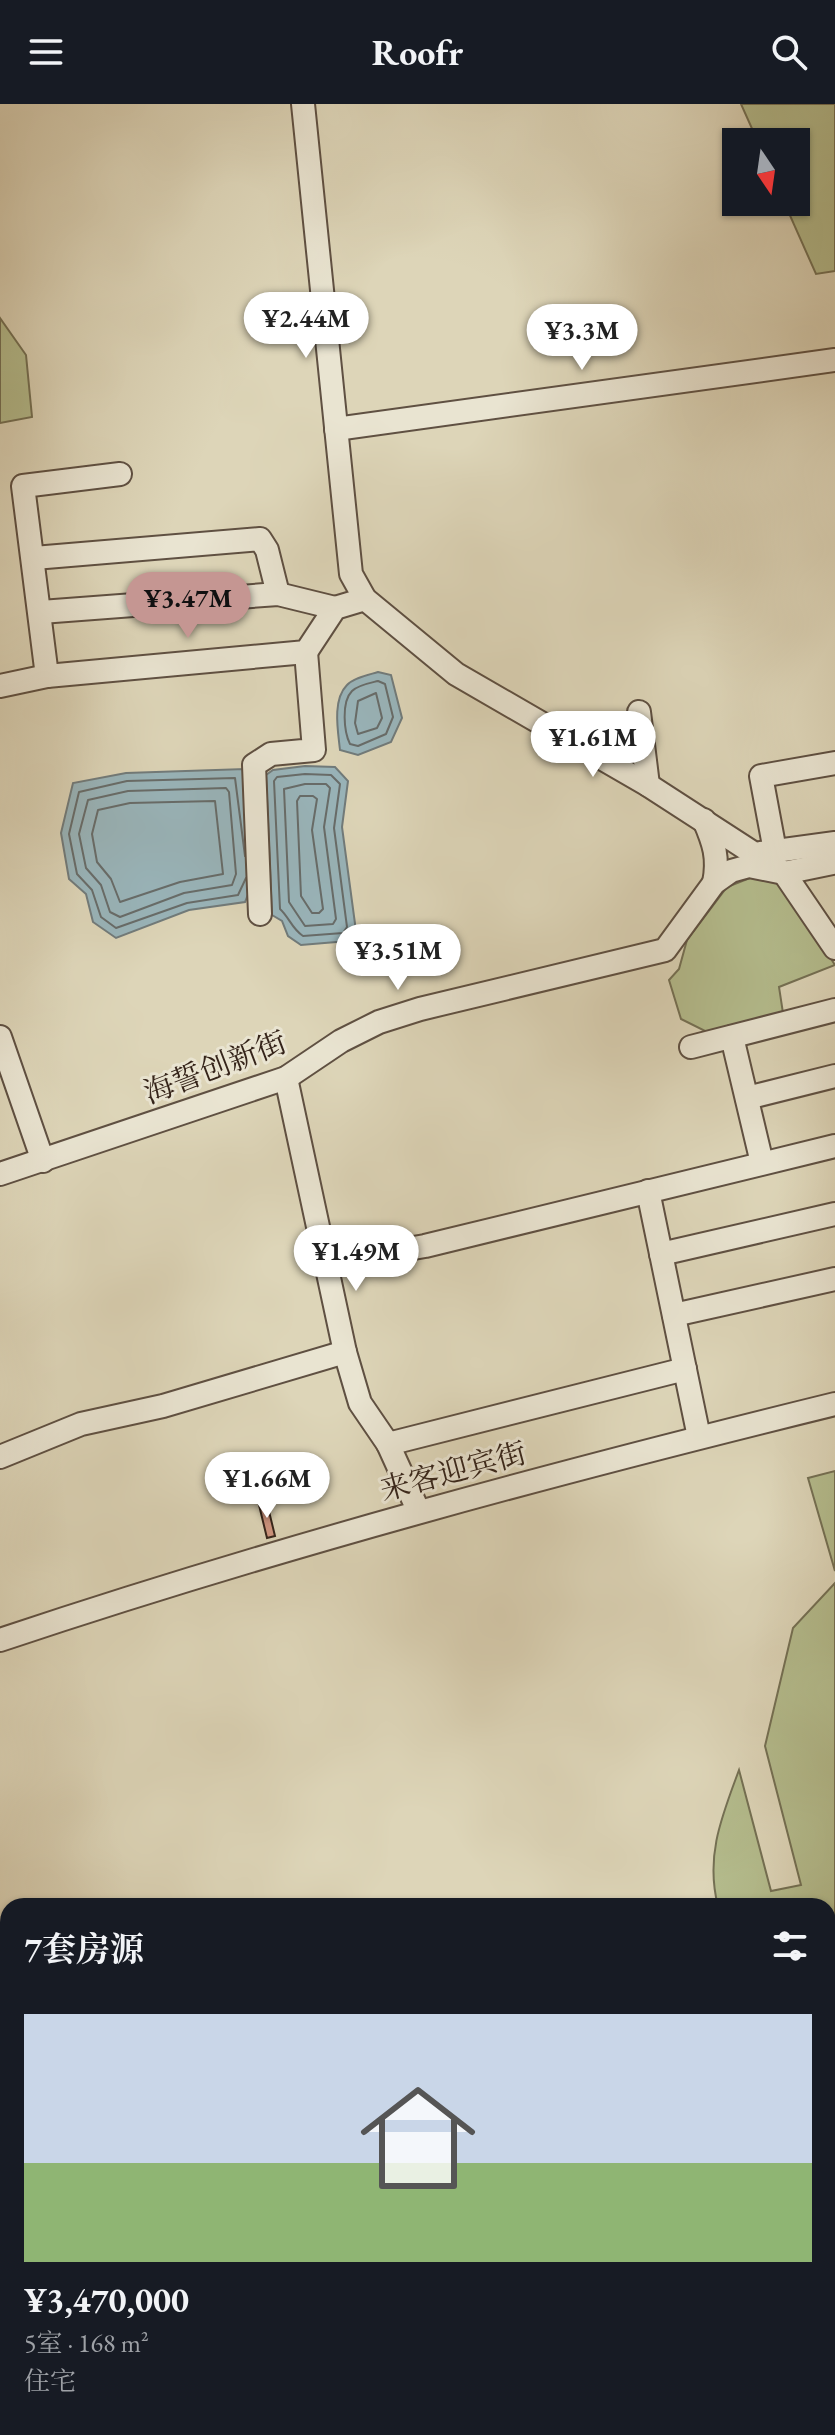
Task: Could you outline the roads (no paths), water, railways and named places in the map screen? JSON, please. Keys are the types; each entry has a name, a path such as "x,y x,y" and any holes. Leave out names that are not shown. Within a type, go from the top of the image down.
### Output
{"street":[{"path":"303,104 351,574 365,599 456,674 765,853 784,873 835,948"},
{"path":"336,429 835,360"},
{"path":"47,676 23,486 120,474"},
{"path":"34,558 260,539 267,550 278,594"},
{"path":"41,612 278,594 335,608 365,599"},
{"path":"260,914 254,765 271,754 314,750 306,652 335,608"},
{"path":"0,686 47,676 306,652"},
{"path":"639,712 648,785"},
{"path":"765,853 761,776 835,763"},
{"path":"704,820 715,844 718,862 714,883"},
{"path":"765,853 834,853"},
{"path":"784,873 834,853"},
{"name":"海誓创新街","path":"0,1174 286,1078 341,1041 379,1022 420,1009 665,950 714,883 731,871 749,866 784,873"},
{"path":"691,1047 835,1010"},
{"path":"0,1037 43,1161"},
{"path":"732,1037 762,1163"},
{"path":"747,1098 835,1076"},
{"path":"286,1078 345,1352 360,1403 388,1444 418,1510"},
{"path":"327,1263 425,1246 835,1146"},
{"path":"648,1191 699,1437"},
{"path":"661,1254 835,1214"},
{"path":"674,1315 835,1279"},
{"path":"0,1457 81,1424 163,1406 345,1352"},
{"path":"388,1444 685,1369"},
{"name":"来客迎宾街","path":"0,1640 113,1602 418,1510 835,1404"}],"water":[{"path":"378,672 391,675 402,718 391,742 358,755 340,750 337,716 342,691 353,680"},
{"path":"305,766 335,767 348,781 342,827 356,931 348,941 301,945 288,936 282,921 272,915 266,775 273,770"},
{"path":"245,769 255,877 245,902 189,910 116,938 93,922 86,894 69,879 61,833 73,783 126,773"}]}
